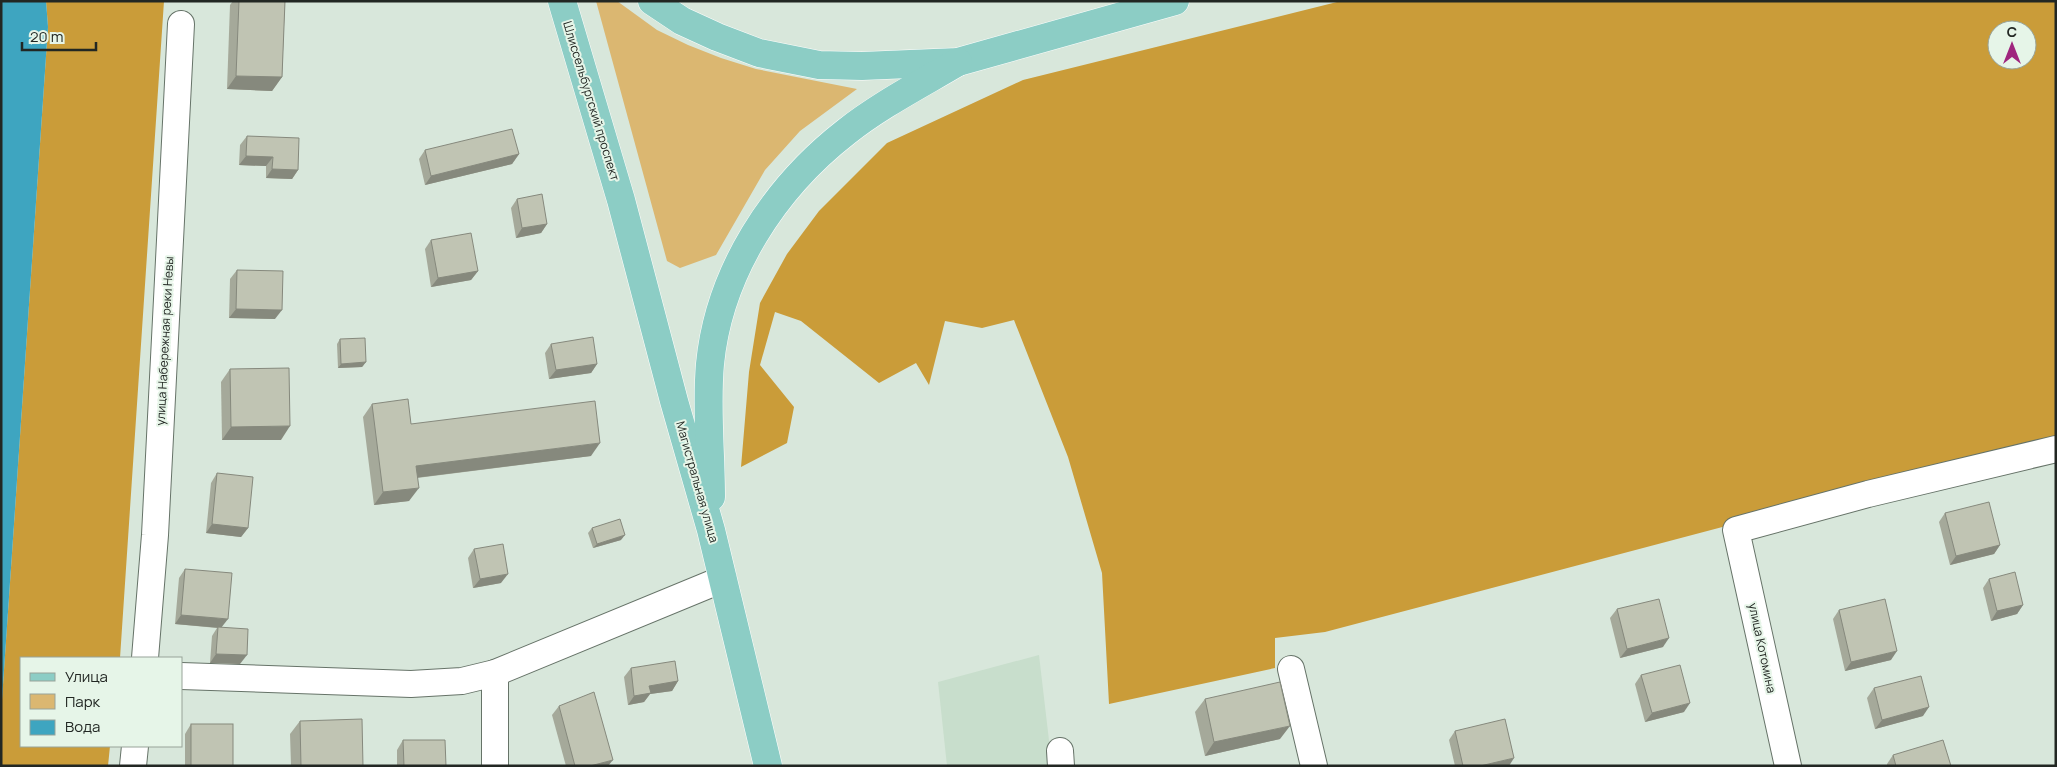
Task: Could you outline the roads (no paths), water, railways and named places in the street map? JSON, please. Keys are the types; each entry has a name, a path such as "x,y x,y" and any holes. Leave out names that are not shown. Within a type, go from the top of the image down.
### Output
{"main road":[{"name":"Шлиссельбургский проспект","path":"562,1 621,200"},
{"path":"652,1 682,21 759,53 820,65 862,66 958,62 1175,1"},
{"path":"711,530 710,364 718,320 741,258 765,217 788,188 827,149 846,132 958,62"},
{"name":"Магистральная улица","path":"621,200 674,402 711,530 768,766"}],"street":[{"name":"улица Набережная реки Невы","path":"145,657 155,534 181,24"},
{"name":"улица Котомина","path":"1788,766 1736,530 1868,494 2056,450"},
{"path":"182,676 411,684 462,681 494,673 723,579"},
{"path":"1291,669 1314,766"},
{"path":"494,673 495,766"},
{"path":"132,766 135,747"}],"water":[{"path":"1,1 46,1 48,27 1,714"}]}
